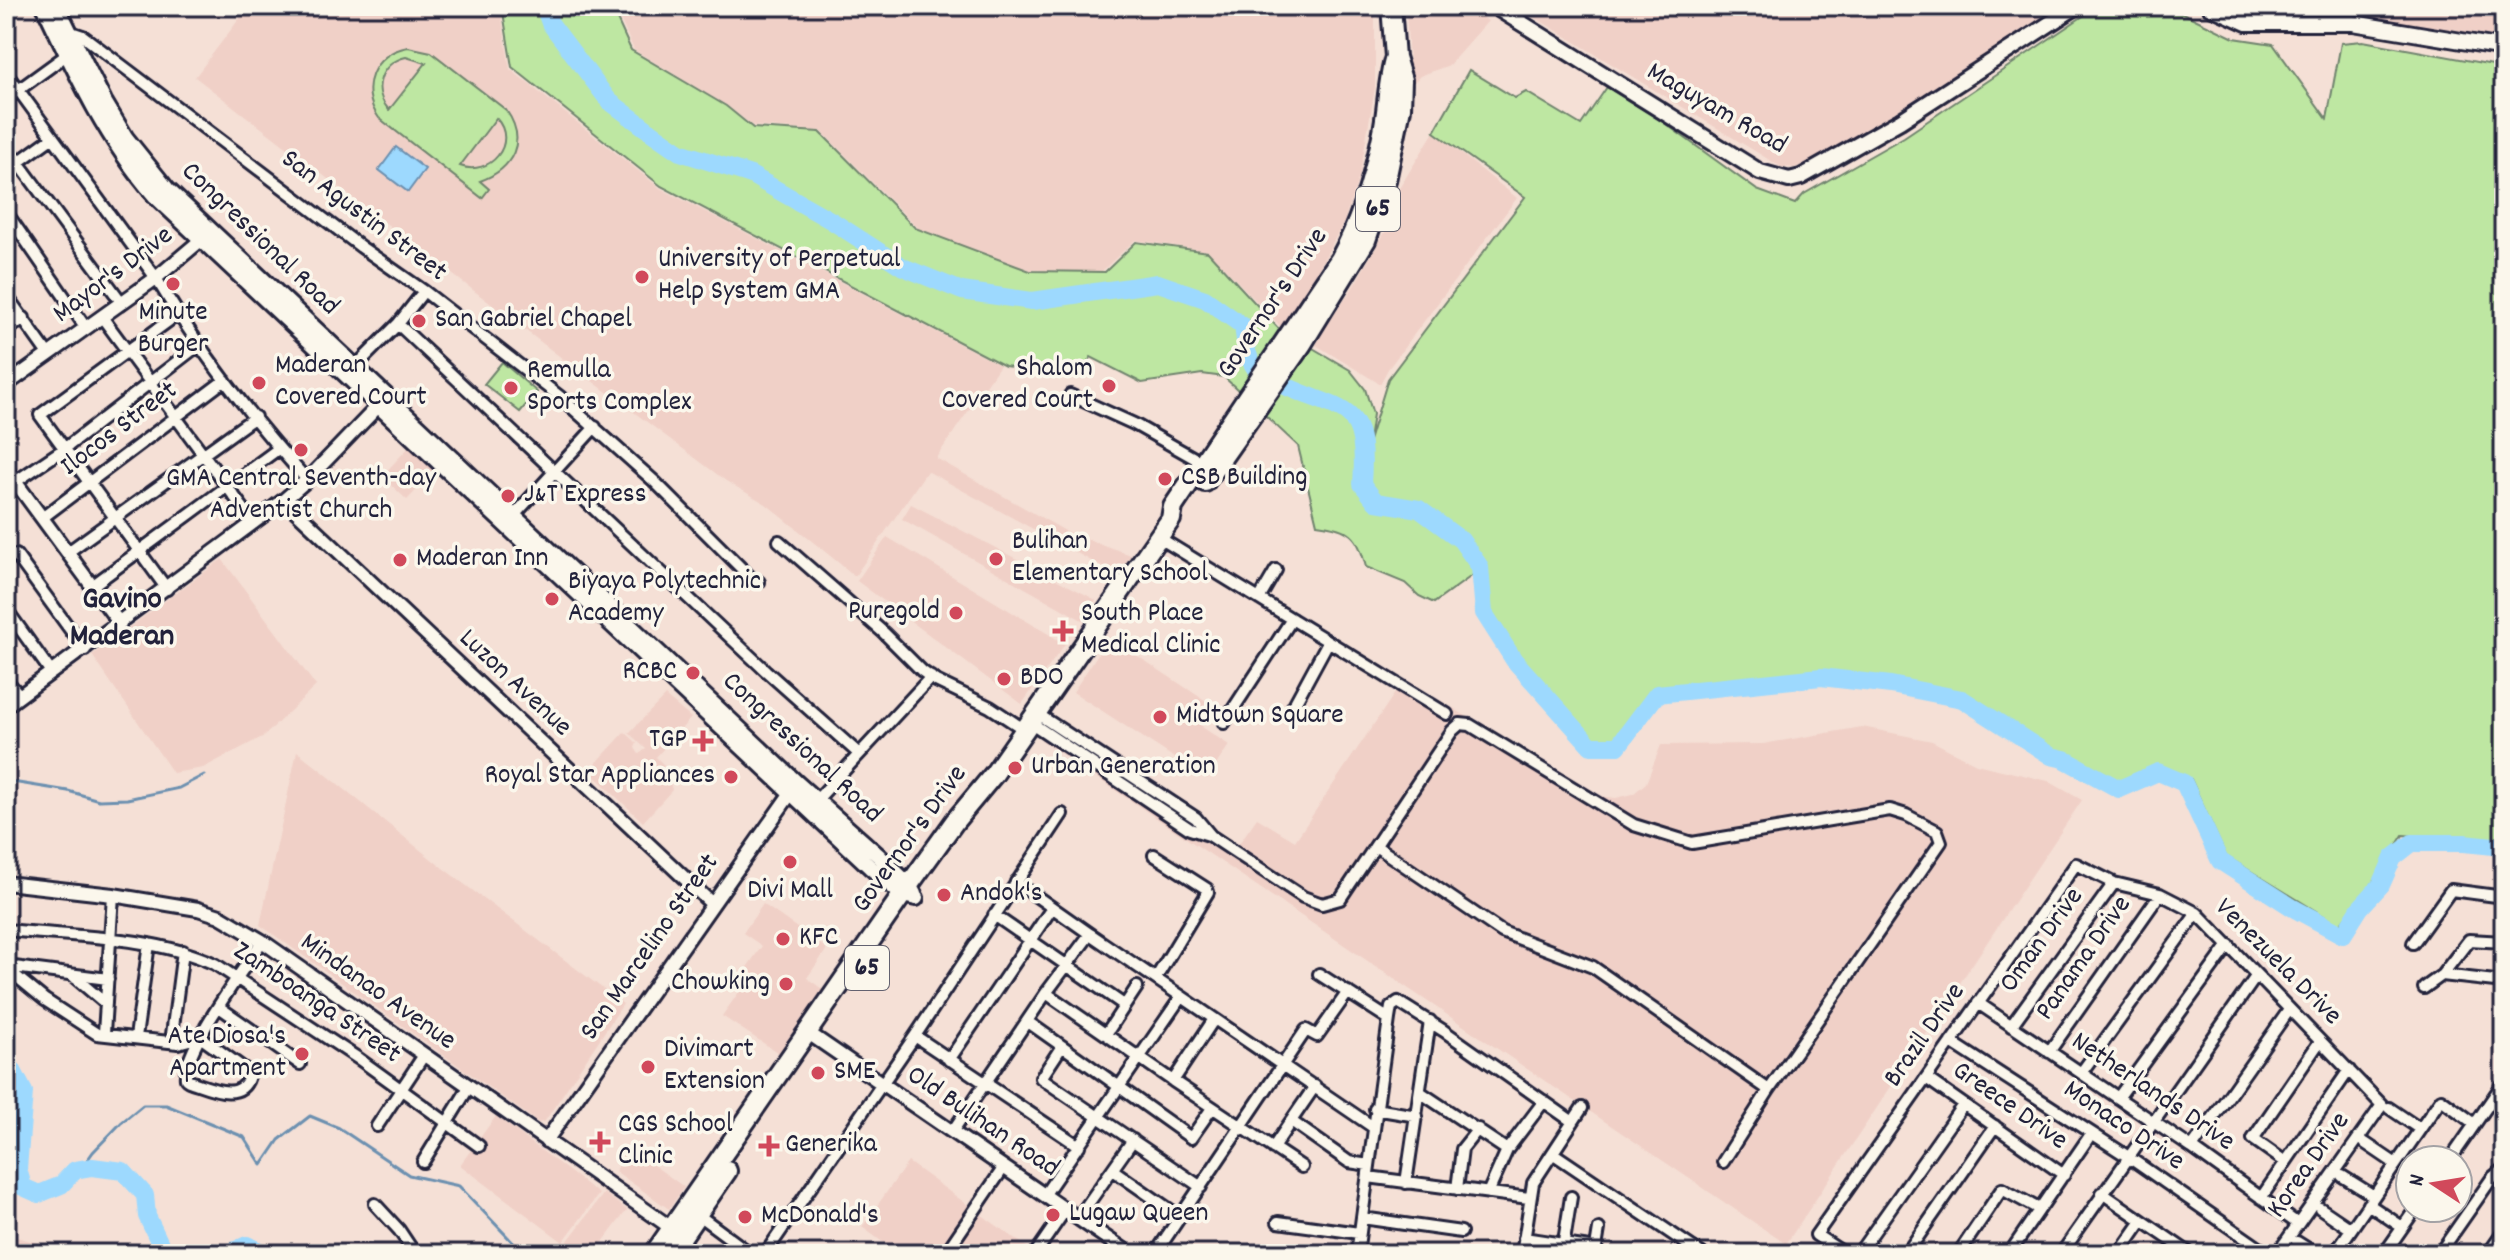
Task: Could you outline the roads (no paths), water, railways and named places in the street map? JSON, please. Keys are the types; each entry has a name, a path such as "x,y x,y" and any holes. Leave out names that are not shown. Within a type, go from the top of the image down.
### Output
{"highway":[{"name":"Governor's Drive","path":"654,1254 697,1214 955,821 994,774 1171,519 1182,513 1296,339 1340,259 1363,209 1382,135 1388,80 1395,57 1391,6"},
{"name":"Governor's Drive","path":"1171,519 1173,507 1203,463 1243,416"},
{"name":"Governor's Drive","path":"670,1254 677,1232 813,1036"}],"main road":[{"name":"Congressional Road","path":"44,6 72,51 92,107 132,169 155,196 206,236 355,367 382,402"},
{"name":"Congressional Road","path":"57,6 71,32 72,51"},
{"name":"Maguyam Road","path":"1494,6 1760,172 1789,180 1801,177 1893,126 2077,6"},
{"path":"2209,6 2247,23 2353,23 2504,48"},
{"name":"Congressional Road","path":"206,236 812,805 909,892"}],"street":[{"name":"San Agustin Street","path":"71,32 83,36 361,247 424,291 595,427 699,524 751,578 759,582"},
{"path":"6,99 72,51"},
{"path":"6,73 156,278 225,380 278,449 307,480"},
{"path":"6,171 53,137"},
{"path":"6,146 122,303"},
{"path":"6,212 86,328"},
{"name":"Mayor's Drive","path":"6,385 156,278 206,236"},
{"path":"355,367 398,324 424,291"},
{"path":"6,295 48,354"},
{"path":"167,589 40,415 178,314"},
{"path":"102,317 254,523"},
{"path":"6,331 24,318"},
{"path":"398,324 858,753"},
{"path":"15,482 64,449 200,344"},
{"name":"Ilocos Street","path":"42,518 225,380"},
{"path":"1070,395 1134,424 1203,463"},
{"path":"6,706 284,500 382,402"},
{"path":"68,552 255,417"},
{"path":"509,521 595,427"},
{"path":"92,586 278,449"},
{"path":"6,469 120,624"},
{"name":"Luzon Avenue","path":"284,500 711,903"},
{"path":"1158,537 1447,714"},
{"path":"779,541 931,677 990,707 1030,722 1196,818 1211,836 1303,897 1322,904 1340,899 1452,731 1460,724 1470,725 1634,825 1692,843 1890,810 1937,831 1941,842 1769,1090 1723,1162"},
{"path":"16,555 85,650"},
{"path":"1259,599 1276,570"},
{"path":"6,609 51,672"},
{"path":"1224,723 1292,619"},
{"path":"1289,714 1328,642"},
{"path":"812,805 931,677"},
{"path":"6,681 18,695"},
{"name":"San Marcelino Street","path":"546,1141 794,788"},
{"path":"765,1254 882,1085 1062,814"},
{"path":"1377,847 1502,932 1593,967 1769,1090"},
{"path":"1154,855 1208,892 1156,978"},
{"name":"Venezuela Drive","path":"2076,864 2114,883 2160,894 2197,913 2385,1107 2420,1129"},
{"name":"Brazil Drive","path":"1845,1254 1816,1235 2076,864"},
{"path":"1016,882 1373,1127"},
{"name":"Mindanao Avenue","path":"6,883 113,895 198,909 220,916 262,941 677,1232"},
{"name":"Oman Drive","path":"2011,1026 2114,883"},
{"path":"2413,943 2451,890 2504,897"},
{"name":"Panama Drive","path":"2049,1052 2160,894"},
{"path":"104,1033 113,895"},
{"path":"949,1060 1052,908"},
{"path":"2081,1073 2197,913"},
{"path":"994,915 1124,1005"},
{"name":"Zamboanga Street","path":"6,930 149,944 183,951 215,964 402,1089 479,1146"},
{"path":"952,1132 1090,934"},
{"path":"2424,988 2442,975 2469,940 2504,942"},
{"path":"6,967 45,1000 97,1034 171,1042 200,1037 246,1070 249,1076 243,1087 230,1092 186,1079 185,1069 200,1037 262,941"},
{"path":"136,1037 149,944"},
{"path":"2118,1098 2229,945"},
{"path":"171,1042 183,951"},
{"path":"6,967 108,979"},
{"path":"70,974 106,1004"},
{"path":"1319,974 1389,1019"},
{"path":"2061,1254 2257,975"},
{"path":"2442,975 2504,982"},
{"path":"1106,1034 1137,987"},
{"path":"1155,1254 1306,1030 1317,1036 1348,992"},
{"path":"1046,993 1302,1167"},
{"path":"1045,1194 1181,997"},
{"path":"1357,1254 1389,1019 1391,1007 1398,1002 1430,1021 1573,1122"},
{"name":"Netherlands Drive","path":"1978,1003 2298,1224"},
{"path":"219,1007 300,1064"},
{"path":"2192,1148 2289,1010"},
{"path":"1173,1081 1214,1019"},
{"path":"1406,1183 1430,1021"},
{"path":"1028,1022 1191,1138 1212,1108"},
{"name":"Old Bulihan Road","path":"813,1036 1130,1254"},
{"path":"915,1036 1079,1146"},
{"path":"2284,1161 2253,1139 2320,1041"},
{"name":"Monaco Drive","path":"1951,1042 2127,1156 2268,1254"},
{"path":"1062,1046 1041,1078 1201,1187"},
{"path":"377,1126 424,1055"},
{"path":"2261,1198 2349,1070"},
{"name":"Greece Drive","path":"1926,1078 2064,1175"},
{"path":"2461,1144 2504,1082"},
{"path":"1273,1148 1315,1086"},
{"path":"423,1162 469,1087"},
{"path":"1420,1092 1507,1150"},
{"path":"2410,1144 2441,1099 2475,1124"},
{"path":"1488,1193 1507,1150 1544,1101"},
{"path":"1858,1254 1963,1105"},
{"name":"Korea Drive","path":"2277,1254 2385,1107"},
{"path":"1522,1254 1533,1183 1582,1108"},
{"path":"1375,1109 1417,1116"},
{"path":"1291,1121 1349,1162 1369,1165"},
{"path":"1906,1254 1995,1126"},
{"path":"1457,1189 1462,1149 1478,1129"},
{"path":"2009,1254 2091,1134"},
{"path":"1078,1218 1133,1140"},
{"path":"2365,1143 2394,1163"},
{"path":"1554,1154 1702,1254"},
{"path":"945,1254 1004,1167"},
{"path":"2334,1254 2394,1167"},
{"path":"2439,1254 2492,1178 2504,1168"},
{"path":"1113,1170 1179,1216"},
{"path":"2342,1176 2402,1227"},
{"path":"1368,1177 1529,1198"},
{"path":"1958,1254 2002,1189 2039,1209"},
{"path":"2102,1193 2142,1221 2175,1250 2191,1254"},
{"path":"1563,1248 1571,1197"},
{"path":"375,1204 399,1230 415,1254"},
{"path":"2320,1208 2351,1229"},
{"path":"1039,1253 1066,1209"},
{"path":"697,1214 751,1254"},
{"path":"1362,1218 1461,1232"},
{"path":"2119,1254 2142,1221"},
{"path":"1278,1222 1359,1233"},
{"path":"2384,1254 2404,1224"},
{"path":"1524,1238 1596,1252 1599,1229"},
{"path":"2488,1254 2504,1231"},
{"path":"2297,1242 2316,1254"}],"water":[{"path":"396,147 425,169 408,192 379,170"}],"waterway":[{"path":"544,6 550,23 609,101 651,132 680,152 751,175 832,221 903,267 962,291 1032,301 1158,283 1205,299 1243,326 1246,348 1260,373 1336,407 1356,423 1363,457 1362,484 1376,502 1419,509 1461,540 1480,567 1484,613 1514,660 1591,746 1618,746 1657,694 1821,677 1891,685 1962,699 2051,756 2064,759 2119,789 2158,772 2184,783 2220,861 2293,908 2343,935 2360,908 2381,885 2393,858 2412,843 2504,847"},
{"path":"6,781 68,791 99,800 127,799 179,788 204,775"},
{"path":"6,1065 12,1069 24,1092 18,1169 23,1187 39,1194 61,1185 75,1170 92,1167 123,1171 145,1195 147,1216 165,1254"},
{"path":"81,1169 121,1123 143,1105 166,1105 244,1137 262,1165 279,1140 310,1116 339,1128 409,1175 459,1186 524,1254"},
{"path":"227,1254 247,1245 265,1254"}],"place":[{"name":"University of Perpetual Help System GMA","path":"642,277"},
{"name":"Minute Burger","path":"173,284"},
{"name":"San Gabriel Chapel","path":"419,321"},
{"name":"Maderan Covered Court","path":"259,383"},
{"name":"Shalom Covered Court","path":"1109,386"},
{"name":"Remulla Sports Complex","path":"511,388"},
{"name":"GMA Central Seventh-day Adventist Church","path":"301,450"},
{"name":"CSB Building","path":"1165,479"},
{"name":"J&T Express","path":"508,496"},
{"name":"Bulihan Elementary School","path":"996,559"},
{"name":"Maderan Inn","path":"400,560"},
{"name":"Biyaya Polytechnic Academy","path":"552,599"},
{"name":"Puregold","path":"956,613"},
{"name":"South Place Medical Clinic","path":"1063,631"},
{"name":"RCBC","path":"693,673"},
{"name":"BDO","path":"1004,679"},
{"name":"Midtown Square","path":"1160,717"},
{"name":"TGP","path":"703,741"},
{"name":"Urban Generation","path":"1015,768"},
{"name":"Royal Star Appliances","path":"731,777"},
{"name":"Divi Mall","path":"790,862"},
{"name":"Andok's","path":"944,895"},
{"name":"KFC","path":"783,939"},
{"name":"Chowking","path":"786,984"},
{"name":"Ate Diosa's Apartment","path":"302,1054"},
{"name":"Divimart Extension","path":"648,1067"},
{"name":"SME","path":"818,1073"},
{"name":"CGS School Clinic","path":"600,1142"},
{"name":"Generika","path":"769,1146"},
{"name":"Lugaw Queen","path":"1053,1215"},
{"name":"McDonald's","path":"745,1217"}],"district":[{"name":"Gavino Maderan","path":"122,620"}]}
